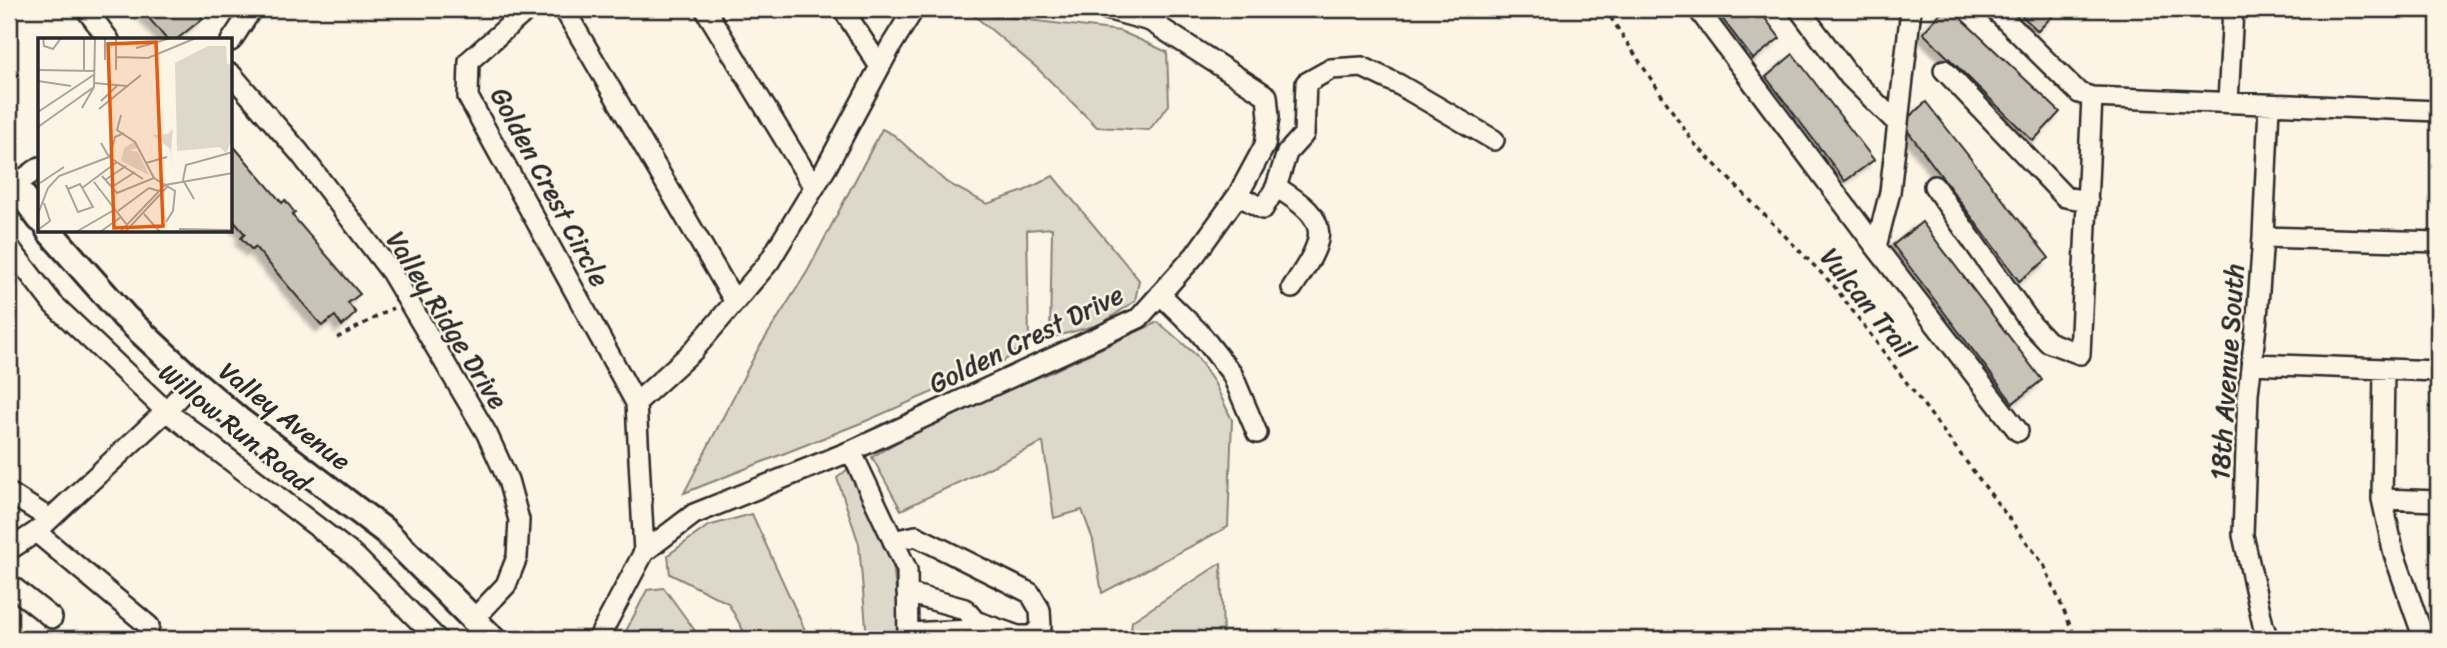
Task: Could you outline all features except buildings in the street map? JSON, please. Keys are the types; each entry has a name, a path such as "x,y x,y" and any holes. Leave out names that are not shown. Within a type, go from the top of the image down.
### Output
{"main road":[{"path":"12,181 38,216"},
{"name":"Valley Avenue","path":"51,233 125,317 193,381 239,420 385,531 493,639"}],"street":[{"path":"86,9 108,38"},
{"name":"Golden Crest Circle","path":"528,9 469,61 468,97 636,403 644,552"},
{"path":"564,9 735,302"},
{"path":"705,9 814,187"},
{"path":"844,9 880,67"},
{"path":"636,403 693,351 769,262 914,9"},
{"name":"Golden Crest Drive","path":"598,639 644,552 694,514 851,451 1139,318 1195,255 1238,195 1265,145 1269,117 1267,96 1150,21 1106,9"},
{"path":"1698,9 2018,432"},
{"path":"1799,9 1850,77 1898,124"},
{"path":"1876,247 1890,192 1911,9"},
{"path":"1994,9 2079,93 2092,97 2438,111"},
{"path":"2228,102 2234,9"},
{"path":"233,39 248,10"},
{"path":"1238,195 1263,209 1276,187 1287,153 1304,134 1306,83 1331,69 1362,68 1398,84 1494,140"},
{"path":"1944,70 2065,197 2088,201"},
{"name":"Valley Ridge Drive","path":"233,76 299,152 391,272 487,434 508,480 519,520 517,557 506,585 473,620"},
{"path":"1934,186 2032,325 2048,342 2080,354 2092,97"},
{"name":"18th Avenue South","path":"2269,106 2263,237 2248,393 2243,535 2263,625 2269,639"},
{"path":"12,181 38,168"},
{"path":"1276,187 1301,202 1314,217 1319,230 1319,242 1313,257 1292,288"},
{"path":"2263,237 2438,242"},
{"name":"Willow Run Road","path":"9,247 53,303 166,411 355,556 437,639"},
{"path":"1160,294 1199,331 1232,374 1257,433"},
{"path":"2252,364 2438,371"},
{"path":"2384,370 2382,499 2394,554 2424,639"},
{"path":"9,551 43,525 166,411 193,381"},
{"path":"851,451 907,570 908,636 970,630 975,621"},
{"path":"9,494 149,626"},
{"path":"2382,499 2438,501"},
{"path":"893,541 916,536 1030,593 1040,610 1041,627 1032,636 1018,636 975,621 965,609 907,593"},
{"path":"9,584 52,618"}],"path":[{"name":"Vulcan Trail","path":"1605,9 1692,141 1834,285 2027,542 2043,565 2076,639"},
{"path":"337,338 407,300"}],"shaded area":[{"path":"971,13 1120,31 1167,52 1169,105 1149,130 1097,127 1037,68"},
{"path":"882,129 894,135 946,182 987,204 1024,191 1053,176 1139,280 1135,301 1101,324 1050,338 1052,228 1027,230 1029,341 1004,361 866,421 684,493 757,351 807,272"},
{"path":"1158,322 1196,355 1215,384 1232,420 1228,527 1102,593 1093,540 1082,510 1054,518 1043,442 901,510 872,457 931,422 1051,372"},
{"path":"850,467 893,563 901,639 865,639 859,544 837,478"},
{"path":"752,514 809,639 748,639 728,603 670,574 668,555 708,526"},
{"path":"1221,563 1223,639 1130,639 1132,621"},
{"path":"664,588 701,639 622,639 647,590"}]}
